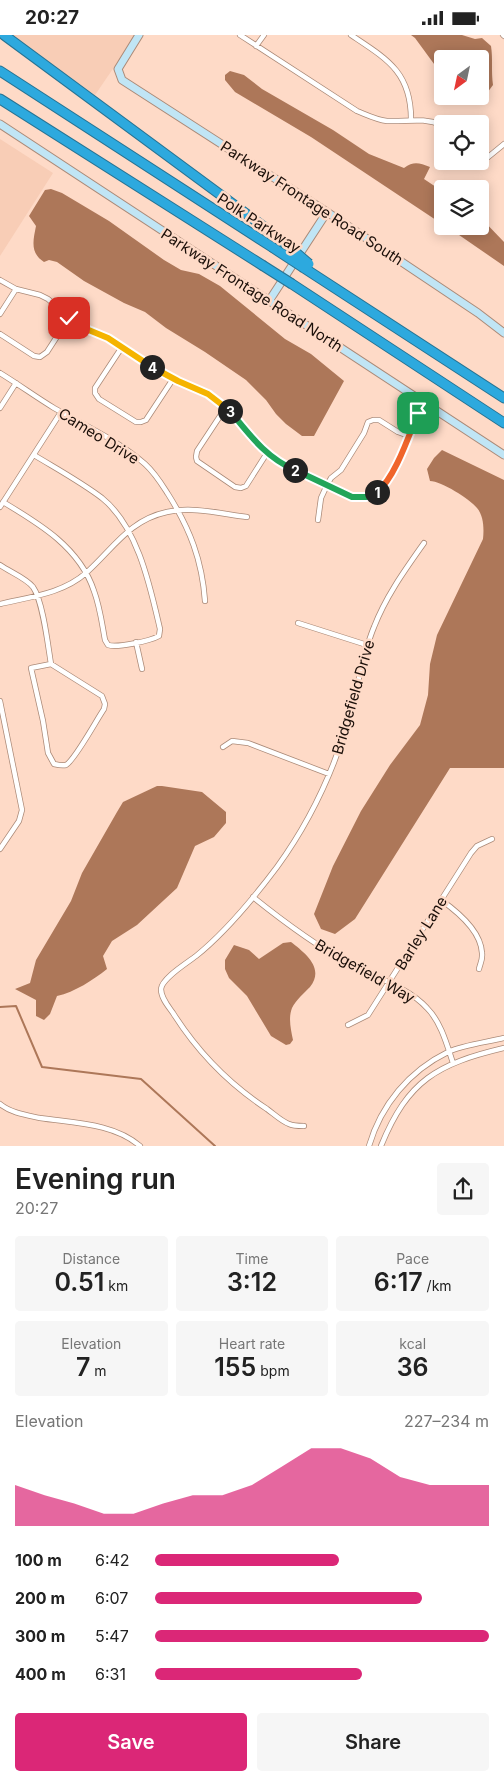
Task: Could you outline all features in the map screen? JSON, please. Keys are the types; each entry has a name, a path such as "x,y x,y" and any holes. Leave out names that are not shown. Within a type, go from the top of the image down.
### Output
{"highway":[{"path":"4,35 279,238 307,266"},
{"name":"Polk Parkway","path":"0,71 272,247 307,266 345,296 504,398"},
{"path":"0,99 292,284 504,423"}],"main road":[{"name":"Parkway Frontage Road South","path":"140,35 118,69 122,80 327,212 478,313 504,333"},
{"name":"Parkway Frontage Road North","path":"0,124 504,455"},
{"path":"269,301 327,212"}],"street":[{"path":"240,35 357,111 370,117 387,121 411,119 434,122"},
{"path":"256,46 264,35"},
{"path":"351,35 380,54 398,73 408,95 411,119"},
{"path":"489,156 504,144"},
{"path":"0,279 16,289 48,299 79,326 108,338 172,379 208,394 226,407 253,440 267,453 285,466 345,495 359,498 372,495 385,483 409,436 423,403"},
{"path":"0,314 16,289"},
{"path":"0,334 34,356 40,357 47,352 69,318"},
{"path":"122,347 95,388 95,393 99,399 136,422 142,422 146,419 172,379"},
{"name":"Cameo Drive","path":"0,373 61,412 97,432 145,465 159,480 185,522 196,551 205,601"},
{"path":"0,408 16,383"},
{"path":"226,407 197,451 197,461 235,487 241,488 246,486 267,453"},
{"path":"0,507 61,412"},
{"path":"318,520 320,498 331,478 341,470 371,420 379,420 398,432 409,436"},
{"path":"3,502 44,528 63,544 82,565 94,589 106,643 112,647 159,636 158,620 143,562 123,522 102,499 34,455"},
{"path":"0,604 52,592 85,573 127,531 154,516 178,511 198,511 248,517"},
{"name":"Bridgefield Drive","path":"304,1126 288,1123 245,1093 225,1076 186,1033 161,993 161,987 165,980 211,943 254,897 299,833 329,774 350,716 367,645 380,612 400,575 424,543"},
{"path":"0,565 32,586 36,596 51,664 102,696 105,704 96,722 70,761 61,766 54,764 48,753 31,668 51,664"},
{"path":"298,623 367,645"},
{"path":"136,642 142,669"},
{"path":"0,701 22,810 19,821 0,849"},
{"path":"223,747 232,741 248,743 329,774"},
{"name":"Barley Lane","path":"348,1025 362,1020 368,1015 471,853 477,846 492,839"},
{"name":"Bridgefield Way","path":"254,897 285,922 325,949 351,965 411,995 428,1009 439,1027 453,1063"},
{"path":"441,900 460,915 476,936 482,951 479,969"},
{"path":"369,1146 379,1117 399,1090 418,1072 449,1052 504,1037"},
{"path":"381,1146 393,1118 406,1098 418,1085 453,1063 471,1056 504,1048"},
{"path":"0,1103 10,1110 26,1116 112,1130 130,1138 140,1146"}],"shaded area":[{"path":"11,35 136,35 95,95"},
{"path":"411,35 462,35 475,39 482,38 491,46 493,85 489,90 489,50 434,50 434,64"},
{"path":"230,71 244,75 262,89 333,130 369,154 404,168 417,163 430,167 424,179 434,186 434,219 311,137 235,92 225,80 225,75"},
{"path":"0,139 53,173 0,256"},
{"path":"51,189 62,193 109,221 181,270 199,274 220,286 285,339 311,354 344,381 314,436 302,436 276,414 266,400 246,380 166,328 145,312 84,281 57,262 49,260 44,262 36,255 34,237 36,226 29,216 45,190"},
{"path":"489,226 504,242 504,266 459,235 489,235"},
{"path":"442,450 504,480 504,768 450,768 355,919 335,934 321,929 314,914 333,866 361,811 390,765 420,725 428,695 430,664 437,635 483,539 482,519 477,508 455,491 430,481 427,469"},
{"path":"157,786 202,792 226,812 226,823 214,837 195,846 177,888 137,925 112,941 103,956 107,969 84,985 57,996 50,1014 44,1020 36,1016 36,1000 15,989 30,983 36,960 71,901 82,873 123,802"},
{"path":"291,942 311,961 315,973 310,987 292,1008 290,1020 293,1040 290,1044 286,1045 271,1036 247,996 229,978 225,969 225,960 234,945 249,950 259,959 283,943"}],"waterway":[{"path":"0,1007 16,1006 42,1067 141,1079 215,1146"}],"route":[{"path":"69,318 79,326 108,338 172,379 208,394 231,412 262,449 285,466 313,477 352,497 366,497 381,489 400,456 418,413"}]}
